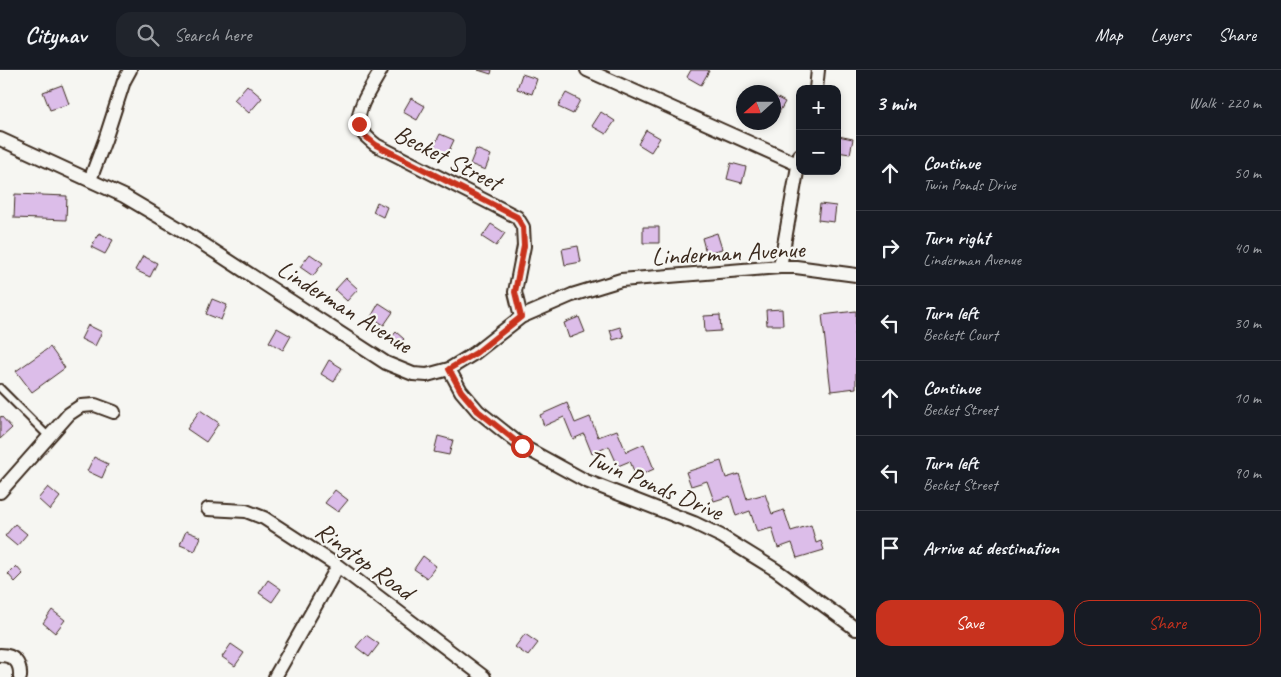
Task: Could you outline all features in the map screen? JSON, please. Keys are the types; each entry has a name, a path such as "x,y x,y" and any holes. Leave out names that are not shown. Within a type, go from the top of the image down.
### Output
{"street":[{"path":"90,180 124,81 130,70"},
{"name":"Becket Street","path":"382,70 360,109 359,124 365,136 376,145 517,217 523,227 524,246 515,292 521,317"},
{"path":"587,70 796,158"},
{"path":"816,85 818,70"},
{"name":"Linderman Avenue","path":"2,141 124,196 180,229 386,362 413,374 427,375 449,369 476,353 521,317 572,295 621,280 780,267 796,267 856,275"},
{"path":"780,267 796,175"},
{"name":"Twin Ponds Drive","path":"449,369 461,391 478,411 522,446 586,481 694,523 722,536 776,570 856,629"},
{"path":"0,492 69,414 81,406 95,405 114,412"},
{"name":"Ringtop Road","path":"208,509 246,511 264,518 338,566 484,677"},
{"path":"275,677 338,566"},
{"path":"0,655 8,655 19,664 20,677"}],"lane":[{"path":"0,388 49,437"}],"building":[{"path":"478,70 492,70 491,74"},
{"path":"691,70 709,71 701,85 687,77"},
{"path":"522,74 537,79 532,94 517,89"},
{"path":"62,85 69,104 50,110 43,92"},
{"path":"247,85 262,98 249,113 234,100"},
{"path":"566,93 580,100 573,114 558,107"},
{"path":"411,98 425,106 417,120 403,112"},
{"path":"781,100 785,102 781,109"},
{"path":"601,112 615,121 606,134 592,126"},
{"path":"646,130 660,138 651,152 638,144"},
{"path":"440,134 454,140 447,155 433,148"},
{"path":"841,137 853,139 850,154 841,153"},
{"path":"476,149 491,155 485,170 470,164"},
{"path":"731,163 746,167 742,183 727,179"},
{"path":"15,194 67,196 66,220 14,218"},
{"path":"377,202 387,207 383,217 373,212"},
{"path":"820,204 836,206 834,222 818,220"},
{"path":"491,224 505,233 496,246 482,237"},
{"path":"643,227 659,227 659,243 643,243"},
{"path":"99,233 113,240 105,254 91,247"},
{"path":"717,233 722,249 706,253 702,238"},
{"path":"578,246 581,262 565,265 562,249"},
{"path":"310,254 323,263 313,276 300,267"},
{"path":"143,256 157,263 150,277 135,270"},
{"path":"346,278 358,289 347,301 335,290"},
{"path":"212,299 227,305 221,320 206,314"},
{"path":"379,303 393,312 384,325 371,317"},
{"path":"782,309 783,325 767,325 766,310"},
{"path":"856,311 856,332 854,332 856,388 831,391 822,315"},
{"path":"720,315 721,331 705,332 704,316"},
{"path":"579,317 585,332 569,338 564,323"},
{"path":"88,325 102,332 95,346 81,339"},
{"path":"620,327 624,337 613,340 610,330"},
{"path":"277,328 291,336 283,350 269,342"},
{"path":"396,332 404,339 397,348 389,340"},
{"path":"50,347 65,368 32,392 16,371"},
{"path":"329,360 342,368 334,382 321,374"},
{"path":"567,403 575,423 590,417 598,437 617,430 626,452 644,444 654,469 636,477 630,461 618,466 609,446 592,454 584,434 573,439 564,417 544,426 540,415"},
{"path":"200,410 219,423 206,442 187,429"},
{"path":"1,416 12,428 0,439 0,418"},
{"path":"438,436 453,440 449,455 434,452"},
{"path":"94,457 108,464 102,478 87,471"},
{"path":"721,461 726,478 739,474 747,499 765,494 772,514 784,510 791,531 811,525 816,543 821,541 824,550 797,558 792,543 778,548 772,528 757,532 750,511 736,516 730,496 714,501 707,481 691,486 686,472"},
{"path":"48,487 60,497 50,510 38,499"},
{"path":"335,490 348,500 338,512 325,503"},
{"path":"15,524 27,534 17,546 5,536"},
{"path":"186,531 201,537 195,551 180,545"},
{"path":"423,556 436,566 427,578 414,569"},
{"path":"16,566 23,574 15,582 8,574"},
{"path":"268,580 281,589 272,602 259,593"},
{"path":"52,610 65,620 55,633 43,623"},
{"path":"525,634 538,643 528,656 515,647"},
{"path":"366,635 379,644 369,657 356,647"},
{"path":"231,644 244,653 235,666 222,657"}],"route":[{"path":"359,124 365,136 376,145 517,217 523,227 524,246 515,292 521,317 476,353 449,369 461,391 478,411 522,446"}]}
